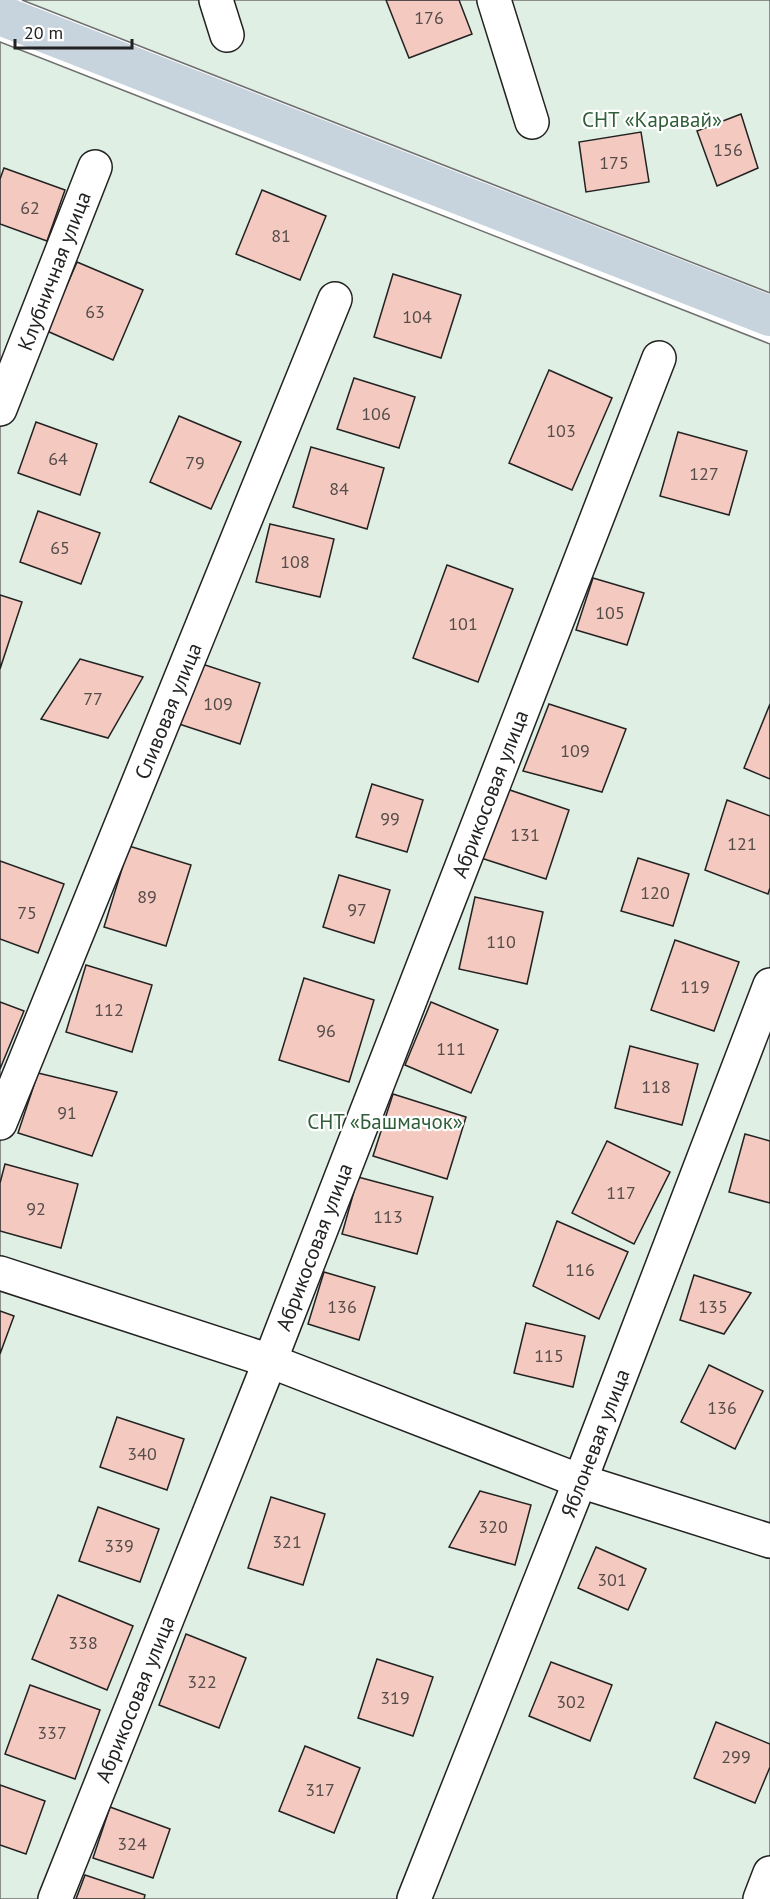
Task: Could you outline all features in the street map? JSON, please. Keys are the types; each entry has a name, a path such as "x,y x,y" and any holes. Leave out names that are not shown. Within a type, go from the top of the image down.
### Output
{"street":[{"path":"216,0 227,35"},
{"path":"494,0 532,122"},
{"name":"Клубничная улица","path":"0,409 95,166"},
{"name":"Сливовая улица","path":"0,1123 335,299"},
{"name":"Абрикосовая улица","path":"56,1899 270,1361 659,358"},
{"name":"Яблоневая улица","path":"414,1899 580,1481 770,985"},
{"path":"0,1273 270,1361 580,1481 770,1541"},
{"path":"760,1899 770,1873"}],"green space":[{"name":"СНТ «Каравай»","path":"22,0 770,0 770,293"},
{"name":"СНТ «Башмачок»","path":"0,42 770,344 770,1899 0,1899"}],"building":[{"path":"386,0 459,0 472,34 409,58"},
{"path":"741,114 758,168 717,186 697,131"},
{"path":"641,132 649,182 586,192 579,142"},
{"path":"4,168 65,190 47,241 0,224 0,179"},
{"path":"262,190 326,216 300,280 236,254"},
{"path":"77,262 143,290 113,360 47,331"},
{"path":"393,274 461,295 441,358 374,337"},
{"path":"549,370 612,398 572,490 509,463"},
{"path":"354,378 415,397 399,448 337,429"},
{"path":"179,416 241,442 211,509 150,482"},
{"path":"36,422 97,444 80,495 18,473"},
{"path":"678,432 747,451 729,515 660,496"},
{"path":"311,447 384,468 367,529 293,507"},
{"path":"38,511 100,533 81,584 20,562"},
{"path":"270,524 334,539 320,597 256,582"},
{"path":"447,565 513,589 478,682 413,658"},
{"path":"593,578 644,593 627,645 576,630"},
{"path":"0,595 22,602 0,669"},
{"path":"80,659 143,677 108,738 41,719"},
{"path":"196,662 260,683 240,744 176,723"},
{"path":"549,704 626,729 602,792 523,771"},
{"path":"770,704 770,779 744,768"},
{"path":"372,784 423,800 407,852 356,837"},
{"path":"504,788 569,810 546,879 481,858"},
{"path":"727,800 770,816 770,888 768,894 705,870"},
{"path":"129,846 191,865 166,946 104,927"},
{"path":"638,858 689,874 673,926 621,911"},
{"path":"0,861 64,884 38,953 0,939"},
{"path":"339,875 390,890 374,943 323,927"},
{"path":"475,897 543,912 527,984 459,969"},
{"path":"675,940 739,962 714,1031 651,1010"},
{"path":"86,965 152,985 132,1052 66,1032"},
{"path":"304,978 374,1000 349,1082 279,1060"},
{"path":"0,1002 24,1011 0,1069"},
{"path":"431,1002 498,1030 471,1093 405,1065"},
{"path":"630,1046 698,1064 682,1125 615,1108"},
{"path":"38,1073 117,1092 92,1156 18,1133"},
{"path":"393,1094 466,1117 447,1179 373,1156"},
{"path":"745,1134 770,1141 770,1203 729,1192"},
{"path":"607,1141 670,1172 634,1244 572,1213"},
{"path":"5,1164 78,1184 61,1248 0,1231 0,1183"},
{"path":"358,1177 433,1197 417,1254 342,1234"},
{"path":"557,1221 628,1252 599,1319 533,1286"},
{"path":"324,1272 375,1287 359,1340 308,1324"},
{"path":"694,1275 751,1293 724,1334 680,1320"},
{"path":"0,1311 14,1316 0,1354"},
{"path":"526,1323 585,1336 573,1387 514,1373"},
{"path":"709,1365 763,1391 735,1449 681,1422"},
{"path":"117,1417 184,1439 167,1490 100,1467"},
{"path":"480,1491 531,1505 515,1565 449,1547"},
{"path":"271,1497 325,1514 303,1585 248,1568"},
{"path":"98,1507 159,1529 140,1582 79,1561"},
{"path":"596,1547 646,1569 628,1610 578,1588"},
{"path":"58,1595 133,1626 107,1690 32,1659"},
{"path":"186,1634 246,1658 219,1728 159,1705"},
{"path":"377,1659 433,1677 413,1736 358,1718"},
{"path":"551,1662 612,1685 590,1741 529,1716"},
{"path":"30,1685 100,1710 75,1779 5,1754"},
{"path":"716,1722 770,1744 770,1767 755,1803 694,1778"},
{"path":"305,1746 360,1768 334,1833 279,1811"},
{"path":"0,1785 45,1801 26,1854 0,1845"},
{"path":"110,1807 170,1829 153,1878 93,1858"},
{"path":"85,1875 145,1895 144,1899 76,1899"}],"waterway":[{"path":"0,15 770,316"}]}
